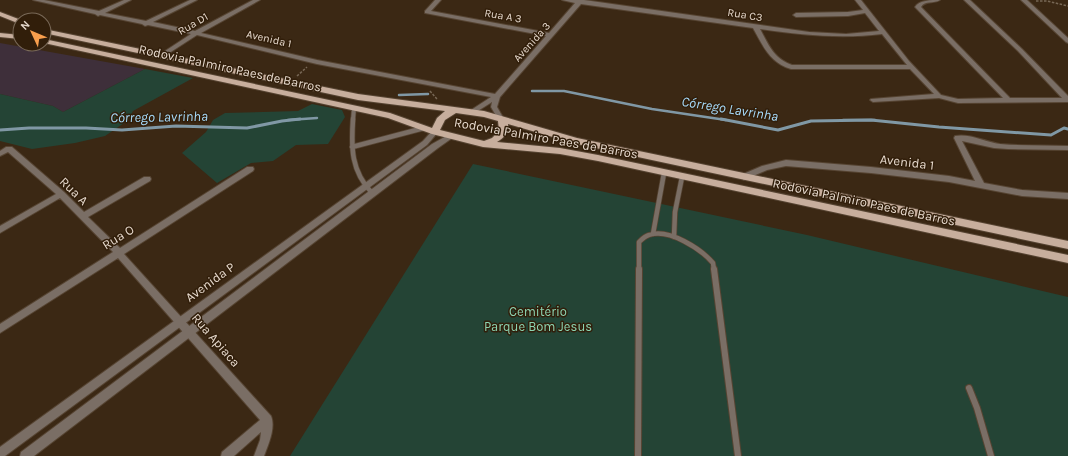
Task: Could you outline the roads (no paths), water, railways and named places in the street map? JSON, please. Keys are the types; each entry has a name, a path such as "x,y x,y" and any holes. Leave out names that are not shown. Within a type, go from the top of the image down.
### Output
{"main road":[{"path":"0,14 12,19"},
{"name":"Rodovia Palmiro Paes de Barros","path":"52,33 358,97 400,104 471,112 501,119 576,142 1068,245"},
{"path":"0,35 12,36"},
{"name":"Rodovia Palmiro Paes de Barros","path":"52,43 390,116 435,132 483,144 560,151 1068,259"},
{"path":"435,132 436,125 440,119 456,110"},
{"path":"483,144 498,138 502,134 504,124 501,119"}],"street":[{"name":"Avenida 1","path":"36,0 146,24 196,33 314,61 497,96"},
{"path":"51,4 60,0"},
{"path":"98,14 128,0"},
{"path":"146,24 194,0"},
{"name":"Rua D1","path":"161,56 196,33 257,0"},
{"name":"Rua A 3","path":"438,0 427,12 551,35"},
{"name":"Rua C3","path":"565,0 581,1 756,27 829,35 863,36 884,32"},
{"path":"858,0 912,67 939,96"},
{"path":"937,0 924,1 919,4 918,7 1009,101"},
{"path":"967,0 1020,50 1068,100"},
{"name":"Avenida 3","path":"471,112 497,96 581,1"},
{"path":"1024,1 1068,41"},
{"path":"796,15 848,14 867,11"},
{"path":"756,27 773,58 780,64 791,67 912,67"},
{"path":"497,96 494,107 501,119"},
{"path":"873,100 939,96 958,101 1068,100"},
{"name":"Avenida P","path":"0,453 180,320 425,143 435,132"},
{"name":"Avenida P","path":"25,456 372,193 435,146 452,136"},
{"path":"981,185 957,138 970,138 982,144 1001,146 1068,148"},
{"name":"Rua A","path":"0,154 9,149 61,194 118,252"},
{"name":"Avenida 1","path":"744,177 759,170 786,163 871,170 949,179 1022,193 1068,196"},
{"name":"Rua O","path":"0,329 118,252 250,169"},
{"path":"83,216 146,179"},
{"path":"0,230 61,194"},
{"name":"Rua Apiaca","path":"118,252 180,320 267,420"},
{"path":"226,456 267,420"},
{"path":"259,456 264,440 267,420"}],"lane":[{"path":"354,108 352,146 353,161 364,187 372,193"},
{"path":"352,146 424,128"},
{"path":"653,234 664,173"},
{"path":"674,237 675,212 682,177"},
{"path":"638,456 639,242 645,236 653,234 674,237 695,246 707,255 712,262 738,456"},
{"path":"969,388 977,408 991,456"}],"waterway":[{"name":"Córrego Lavrinha","path":"532,91 564,91 652,109 726,120"},
{"name":"Córrego Lavrinha","path":"399,95 428,94"},
{"name":"Córrego Lavrinha","path":"296,119 317,118"},
{"name":"Córrego Lavrinha","path":"0,130 29,128 86,128 122,130 176,126 247,128 296,119"},
{"name":"Córrego Lavrinha","path":"288,120 296,119"},
{"name":"Córrego Lavrinha","path":"296,119 300,119"},
{"name":"Córrego Lavrinha","path":"721,119 778,130 811,121 871,120"},
{"name":"Córrego Lavrinha","path":"843,120 871,120"},
{"name":"Córrego Lavrinha","path":"871,120 939,127 1051,135 1064,128 1068,129"}],"park label":[{"name":"Cemitério Parque Bom Jesus","path":"538,318"}]}
